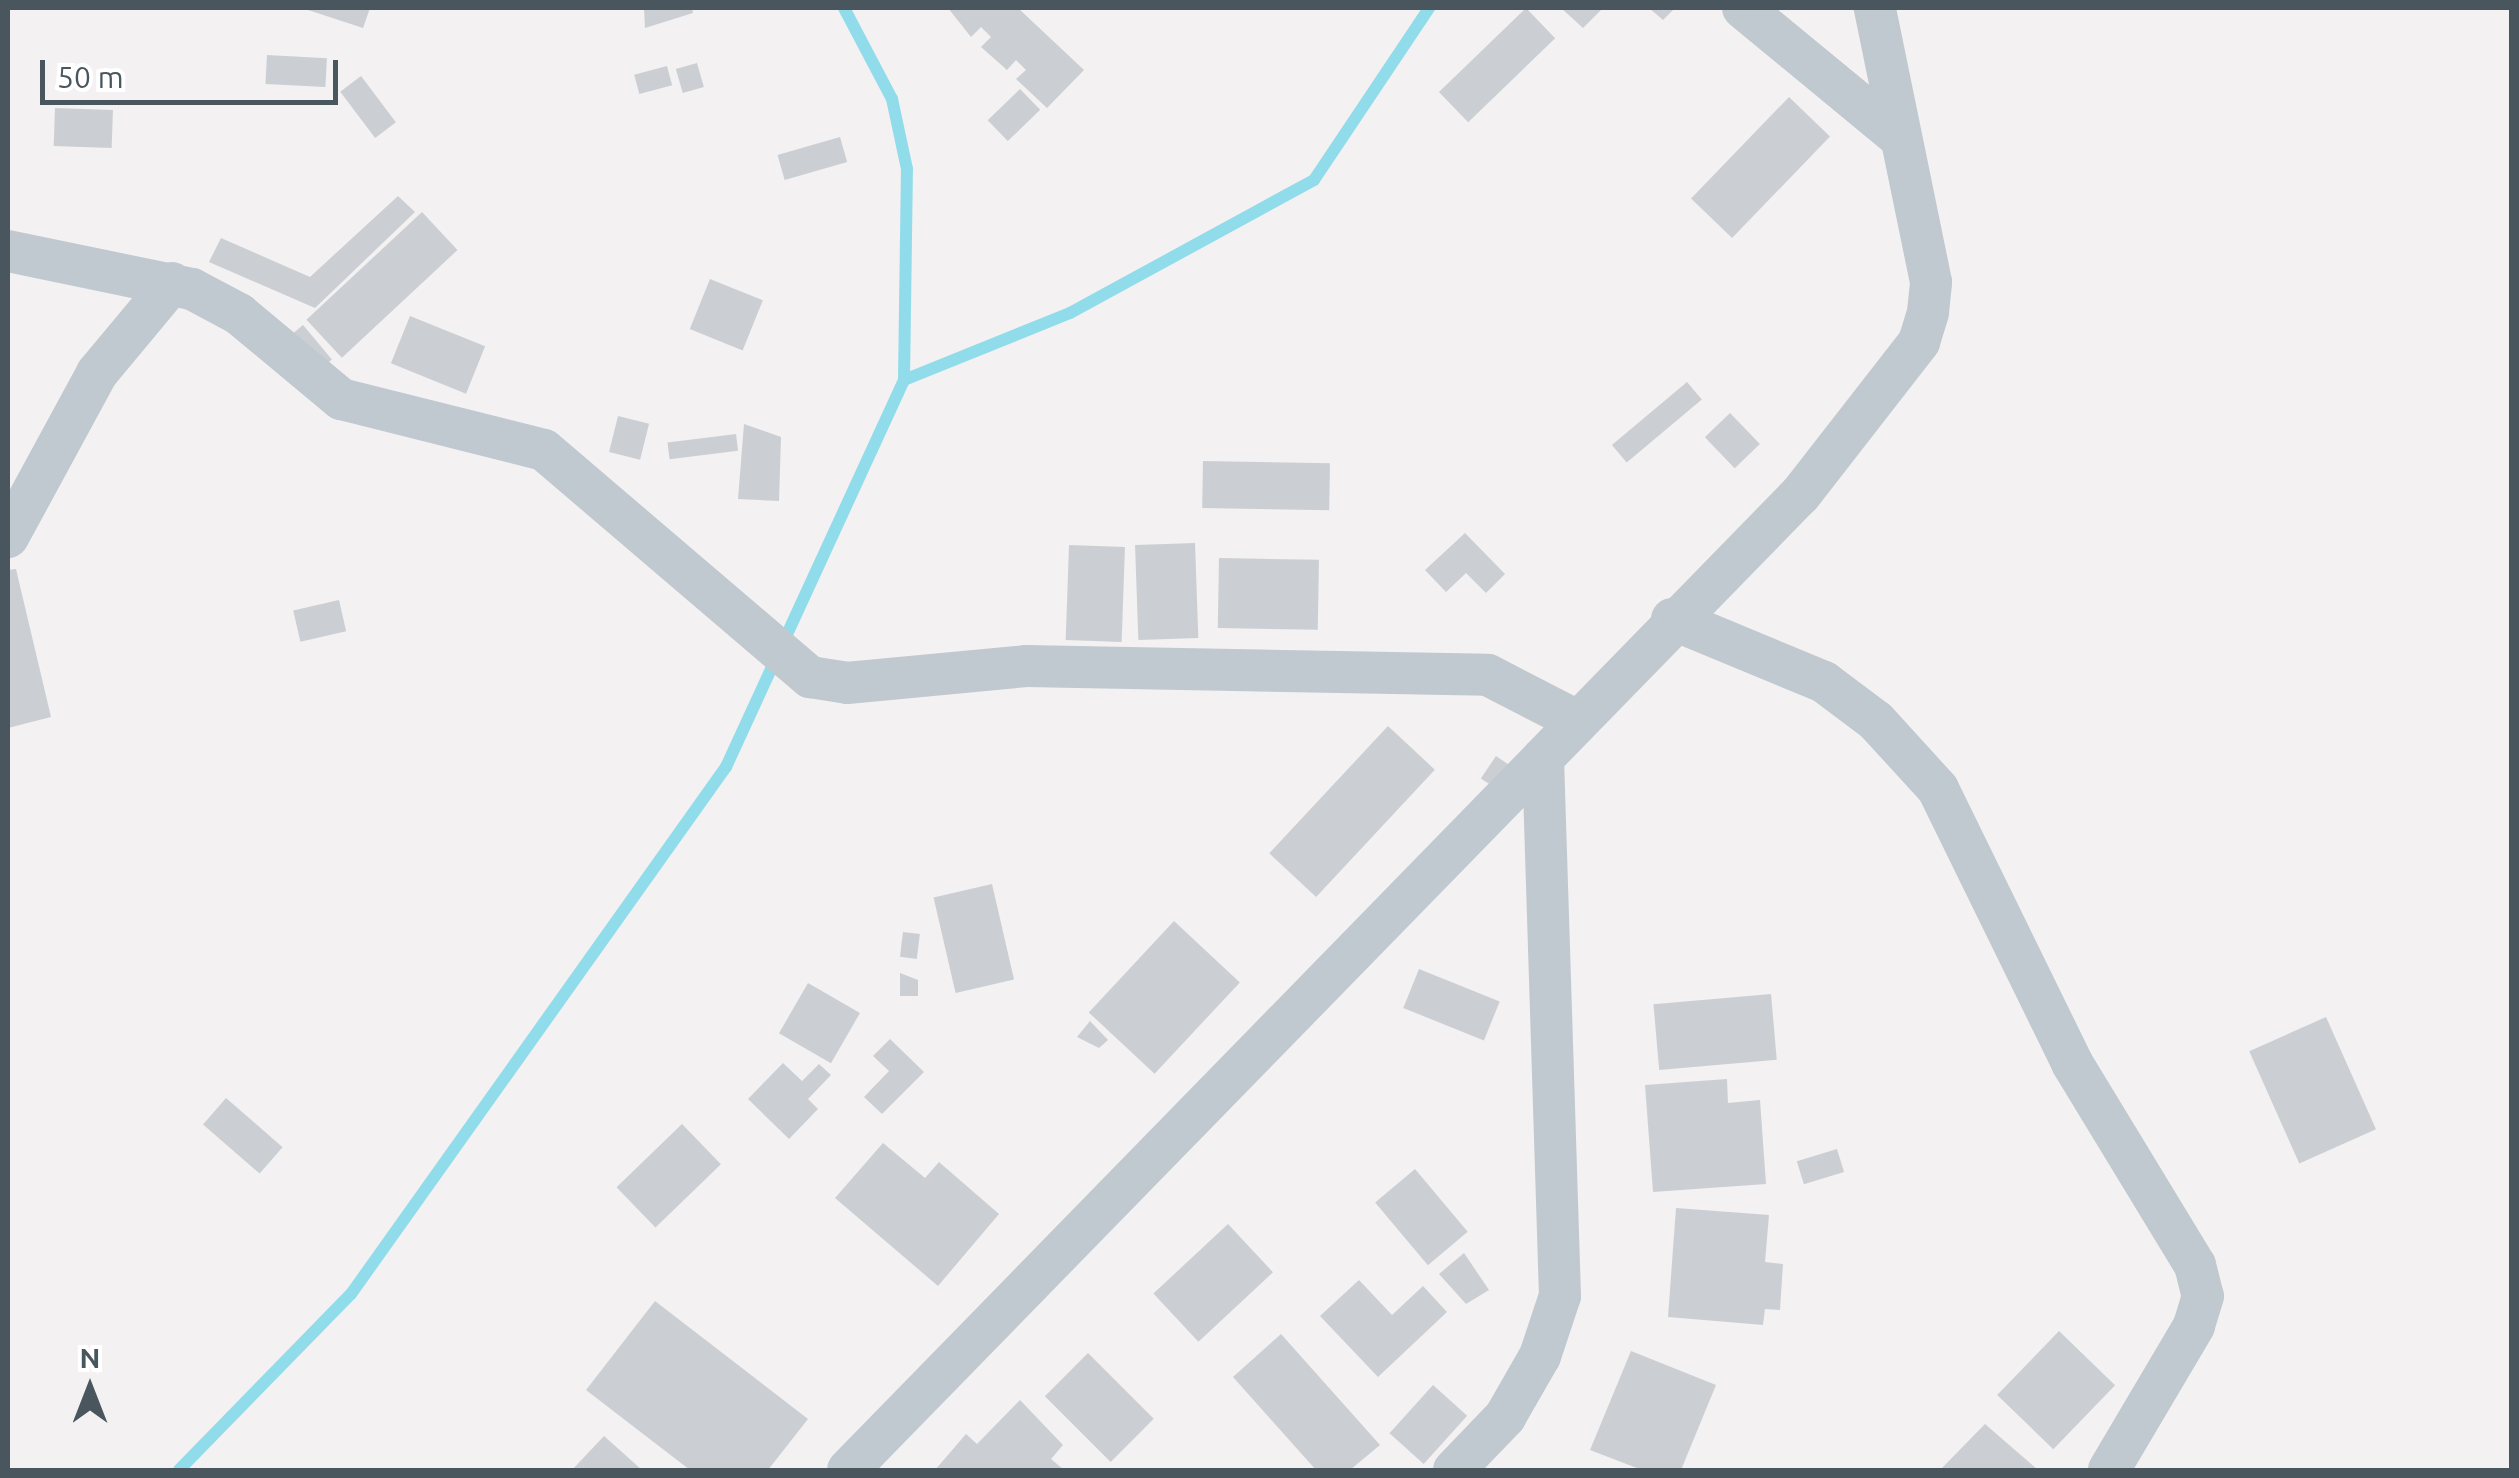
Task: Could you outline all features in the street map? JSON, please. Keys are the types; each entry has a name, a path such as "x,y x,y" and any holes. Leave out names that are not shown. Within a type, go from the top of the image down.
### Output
{"street":[{"path":"1743,8 1896,134"},
{"path":"848,1470 1543,758 1574,720 1672,619 1800,496 1919,342 1930,282 1896,134 1875,8"},
{"path":"8,251 172,283 239,314 342,399 544,450 810,677 847,682 1026,666 1488,675 1574,720"},
{"path":"8,537 97,374 172,283"},
{"path":"1672,619 1824,682 1876,721 1938,789 2072,1063 2195,1264 2203,1296 2194,1326 2108,1470"},
{"path":"1454,1470 1504,1417 1540,1356 1560,1296 1543,758"}],"building":[{"path":"302,8 370,8 363,28"},
{"path":"644,8 692,8 693,13 645,28"},
{"path":"948,8 1018,8 1084,70 1047,108 1016,79 1026,70 1016,60 1007,70 981,47 991,37 981,27 971,37"},
{"path":"1526,8 1555,38 1468,122 1439,92"},
{"path":"1561,8 1603,8 1583,28"},
{"path":"1649,8 1675,8 1663,20"},
{"path":"267,55 327,58 325,87 265,84"},
{"path":"697,63 704,87 683,93 676,69"},
{"path":"667,66 672,85 639,94 634,75"},
{"path":"361,76 396,122 375,138 340,92"},
{"path":"1020,89 1040,110 1008,141 988,120"},
{"path":"1789,97 1830,137 1732,238 1691,198"},
{"path":"55,108 113,110 112,148 54,146"},
{"path":"840,137 847,162 785,180 778,155"},
{"path":"398,196 415,212 315,308 209,262 221,238 310,277"},
{"path":"422,212 457,250 342,358 306,320"},
{"path":"710,279 763,300 743,350 690,329"},
{"path":"410,316 485,346 466,394 391,363"},
{"path":"303,325 332,359 321,368 292,334"},
{"path":"1687,382 1702,400 1627,463 1612,445"},
{"path":"1730,413 1760,444 1735,468 1705,437"},
{"path":"618,416 649,424 640,460 609,452"},
{"path":"744,424 781,437 779,501 738,499"},
{"path":"736,434 738,451 670,459 668,442"},
{"path":"1203,461 1330,463 1329,510 1202,508"},
{"path":"1465,533 1505,574 1486,593 1466,573 1446,592 1425,570"},
{"path":"1195,543 1198,638 1138,640 1135,545"},
{"path":"1069,545 1125,547 1122,642 1066,640"},
{"path":"1219,558 1319,560 1318,630 1218,628"},
{"path":"16,569 51,717 8,728 8,570"},
{"path":"339,600 346,631 300,642 293,611"},
{"path":"1388,726 1435,770 1316,897 1269,853"},
{"path":"1496,756 1520,772 1505,795 1481,778"},
{"path":"992,884 1014,979 956,993 934,897"},
{"path":"1174,921 1240,982 1155,1074 1089,1012"},
{"path":"903,932 920,934 917,959 900,957"},
{"path":"1419,969 1500,1002 1484,1041 1403,1008"},
{"path":"900,973 918,980 918,996 900,996"},
{"path":"808,983 860,1013 831,1063 779,1033"},
{"path":"1771,994 1777,1060 1659,1070 1653,1004"},
{"path":"2326,1017 2376,1129 2299,1164 2249,1051"},
{"path":"1090,1021 1108,1040 1099,1048 1077,1037"},
{"path":"890,1039 924,1072 882,1114 864,1097 889,1071 873,1056"},
{"path":"783,1063 802,1081 819,1064 831,1075 808,1099 818,1109 789,1139 748,1099"},
{"path":"1727,1079 1728,1103 1760,1100 1766,1184 1653,1192 1645,1085"},
{"path":"226,1098 283,1147 260,1174 203,1124"},
{"path":"682,1124 721,1164 655,1227 617,1187"},
{"path":"883,1143 925,1178 939,1162 999,1214 938,1286 835,1198"},
{"path":"1837,1149 1844,1172 1804,1184 1797,1161"},
{"path":"1415,1169 1468,1232 1428,1265 1375,1202"},
{"path":"1676,1208 1769,1215 1765,1262 1783,1264 1780,1310 1765,1309 1763,1325 1668,1317"},
{"path":"1228,1224 1273,1272 1198,1342 1153,1294"},
{"path":"1464,1253 1489,1290 1466,1304 1439,1274"},
{"path":"1359,1280 1392,1315 1423,1286 1447,1312 1378,1377 1320,1316"},
{"path":"655,1301 808,1419 768,1470 690,1470 586,1390"},
{"path":"2059,1331 2115,1385 2053,1449 1997,1395"},
{"path":"1281,1334 1380,1445 1350,1470 1316,1470 1233,1377"},
{"path":"1631,1351 1716,1385 1681,1470 1642,1470 1590,1450"},
{"path":"1088,1353 1154,1419 1111,1462 1045,1396"},
{"path":"1433,1385 1467,1416 1424,1464 1390,1433"},
{"path":"1020,1400 1063,1445 1051,1459 1064,1470 935,1470 966,1434 977,1444"},
{"path":"1985,1424 2038,1470 1940,1470"},
{"path":"604,1436 642,1470 572,1470"}],"waterway":[{"path":"179,1470 351,1294 726,767 904,380 907,169 892,99 844,8"},
{"path":"904,380 1070,313 1314,180 1429,8"}]}
